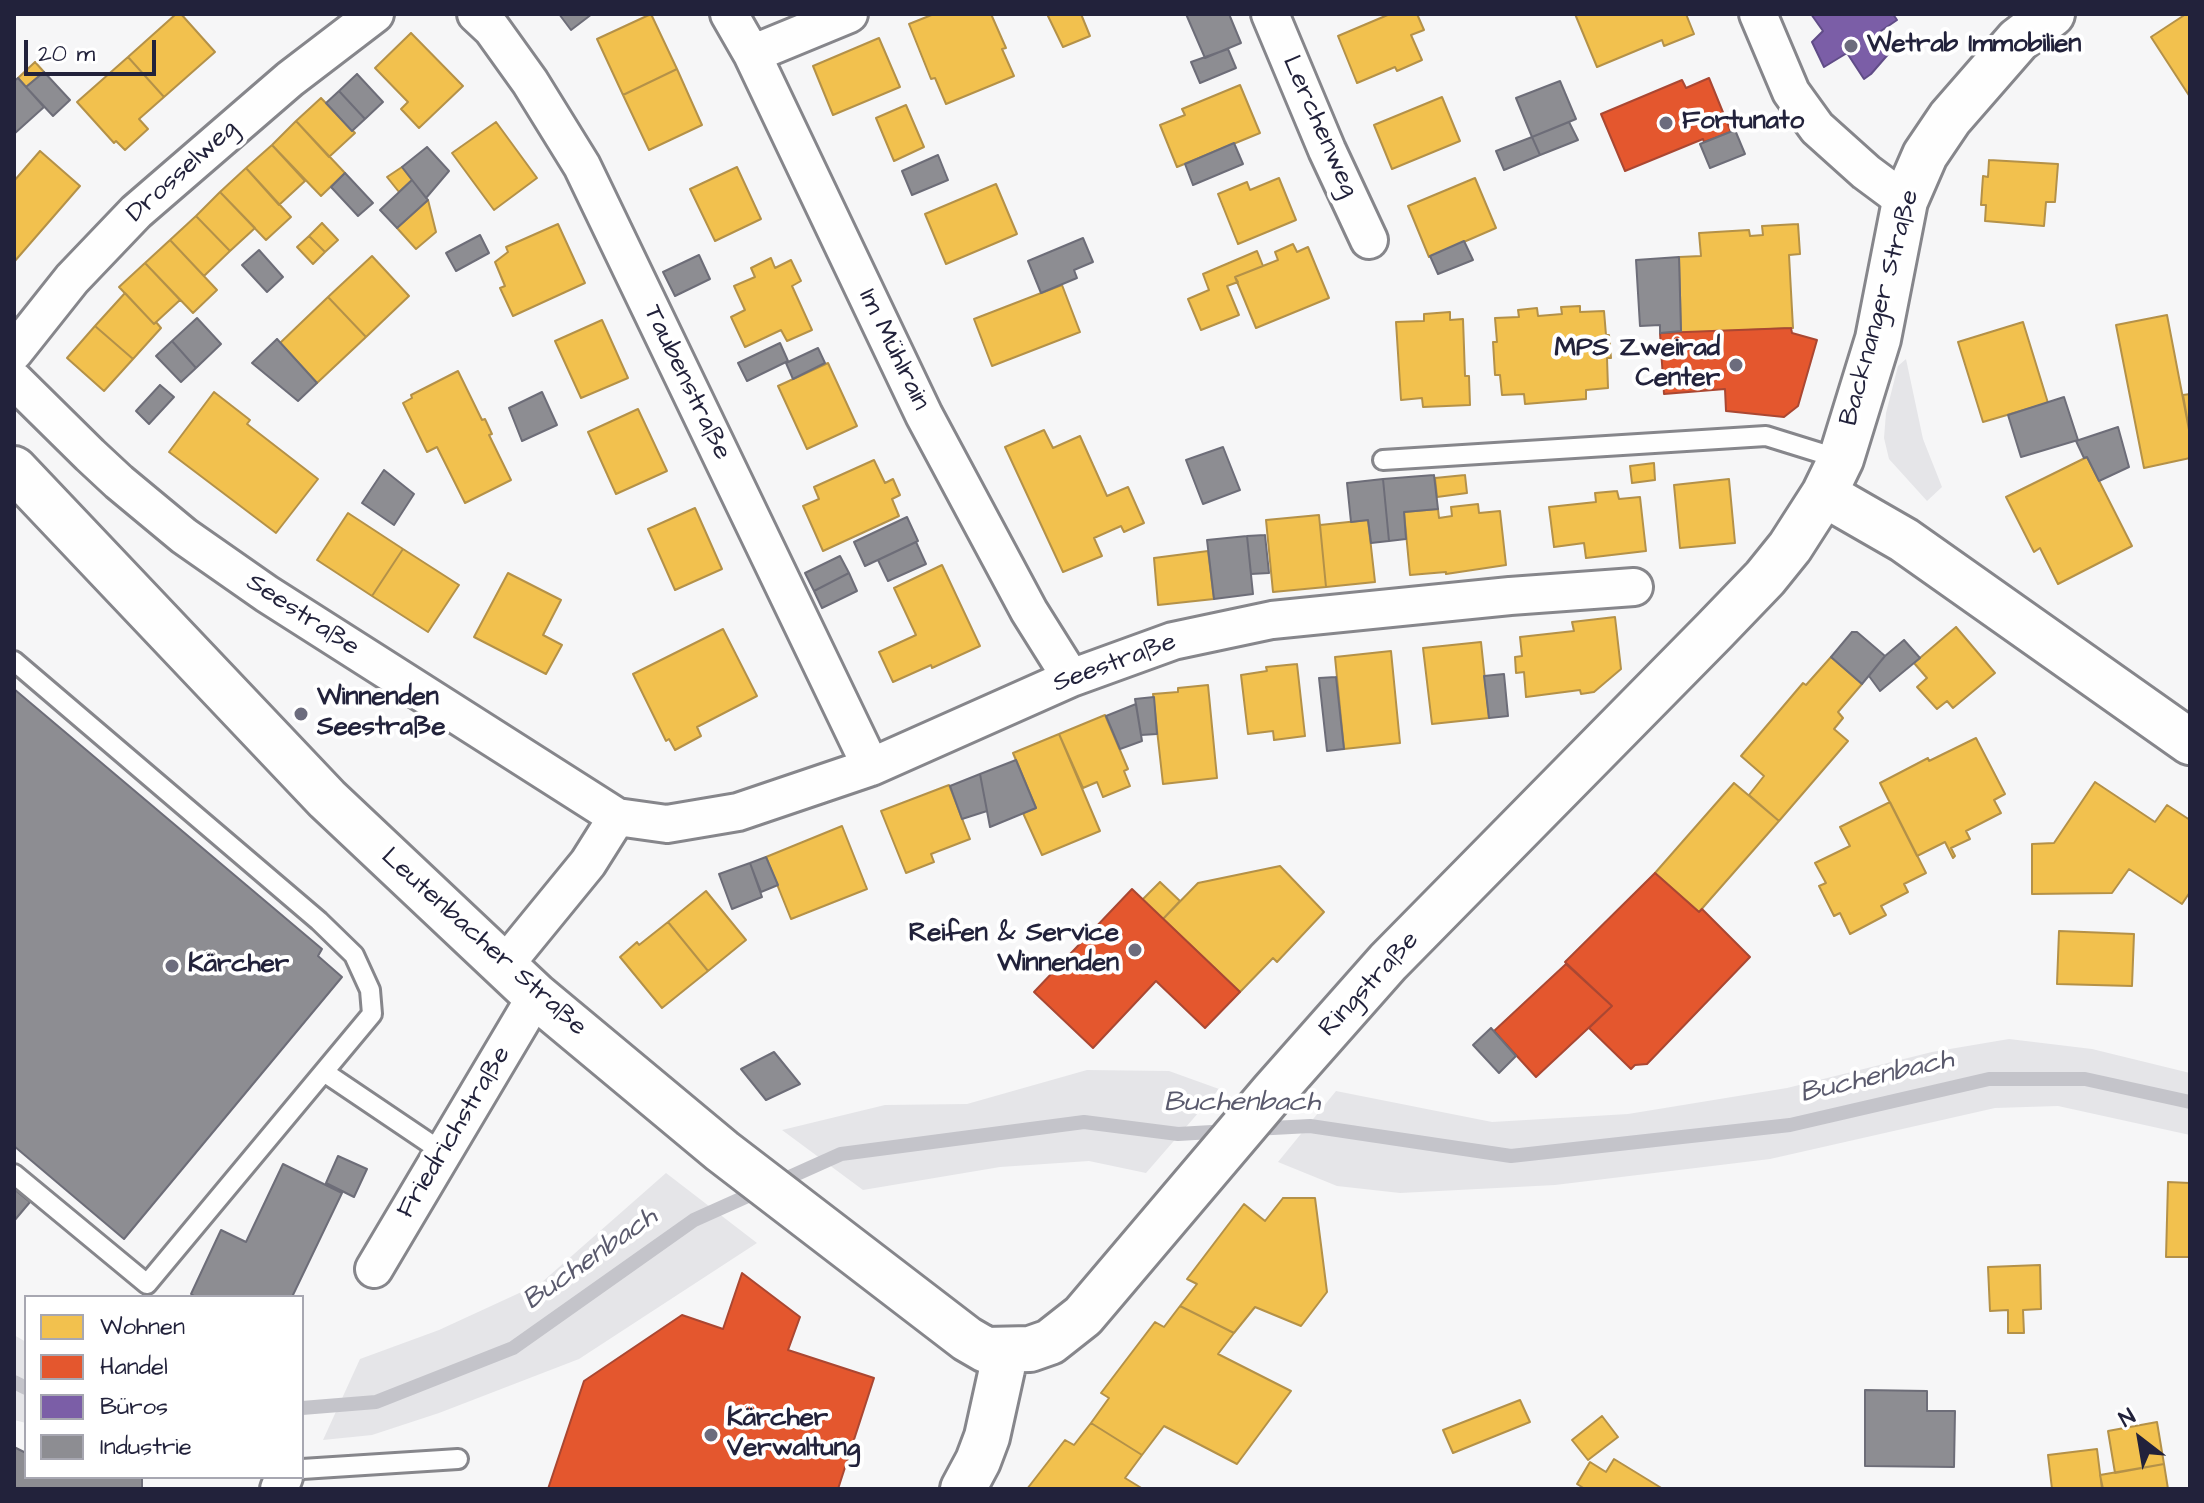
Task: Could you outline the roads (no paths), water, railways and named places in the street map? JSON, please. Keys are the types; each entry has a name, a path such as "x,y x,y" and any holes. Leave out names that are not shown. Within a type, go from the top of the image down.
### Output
{"street":[{"name":"Drosselweg","path":"14,352 72,279 136,212 290,79 375,14"},
{"name":"Taubenstraße","path":"476,14 492,29 530,82 582,166 871,767"},
{"name":"Im Mühlrain","path":"729,14 752,54 924,415 1029,611 1071,678"},
{"path":"752,54 849,14"},
{"name":"Lerchenweg","path":"1270,14 1369,240"},
{"path":"1758,14 1791,92 1817,128 1866,172 1905,201"},
{"name":"Backnanger Straße","path":"1832,476 1878,339 1905,201 1925,155 1950,118 2018,40 2052,14"},
{"name":"Seestraße","path":"14,380 90,455 184,536 267,594 617,817 667,824 738,812 871,767 1071,678 1173,641 1272,620 1634,587"},
{"name":"Leutenbacher Straße","path":"14,469 306,778 503,967 722,1151 967,1339 986,1350 1006,1351"},
{"path":"1832,476 1904,540 2190,742"},
{"name":"Ringstraße","path":"1006,1351 1030,1349 1050,1342 1083,1316 1218,1155 1388,962 1765,578 1790,547 1832,476"},
{"path":"503,967 588,863 617,817"},
{"name":"Friedrichstraße","path":"374,1269 536,996"},
{"path":"963,1489 987,1437 1006,1351"}],"lane":[{"path":"1383,460 1766,436 1832,476"},
{"path":"14,661 319,921 354,955 370,990 372,1014 147,1284 14,1174"},
{"path":"324,1072 444,1153"},
{"path":"304,1469 458,1459"}],"waterway":[{"name":"Buchenbach","path":"1254,1129 1310,1126 1511,1156 1790,1125 1989,1079 2085,1079 2190,1102"},
{"name":"Buchenbach","path":"304,1408 376,1402 513,1348 694,1220 841,1154 1084,1122 1178,1134 1229,1131"},
{"name":"Buchenbach","path":"14,1382 24,1387"}],"place":[{"name":"Wetrab Immobilien","path":"1851,46"},
{"name":"Fortunato","path":"1666,123"},
{"name":"MPS Zweirad Center","path":"1736,365"},
{"name":"Winnenden Seestraße","path":"301,714"},
{"name":"Reifen & Service Winnenden","path":"1135,950"},
{"name":"Kärcher","path":"172,966"},
{"name":"Kärcher Verwaltung","path":"711,1435"}]}
